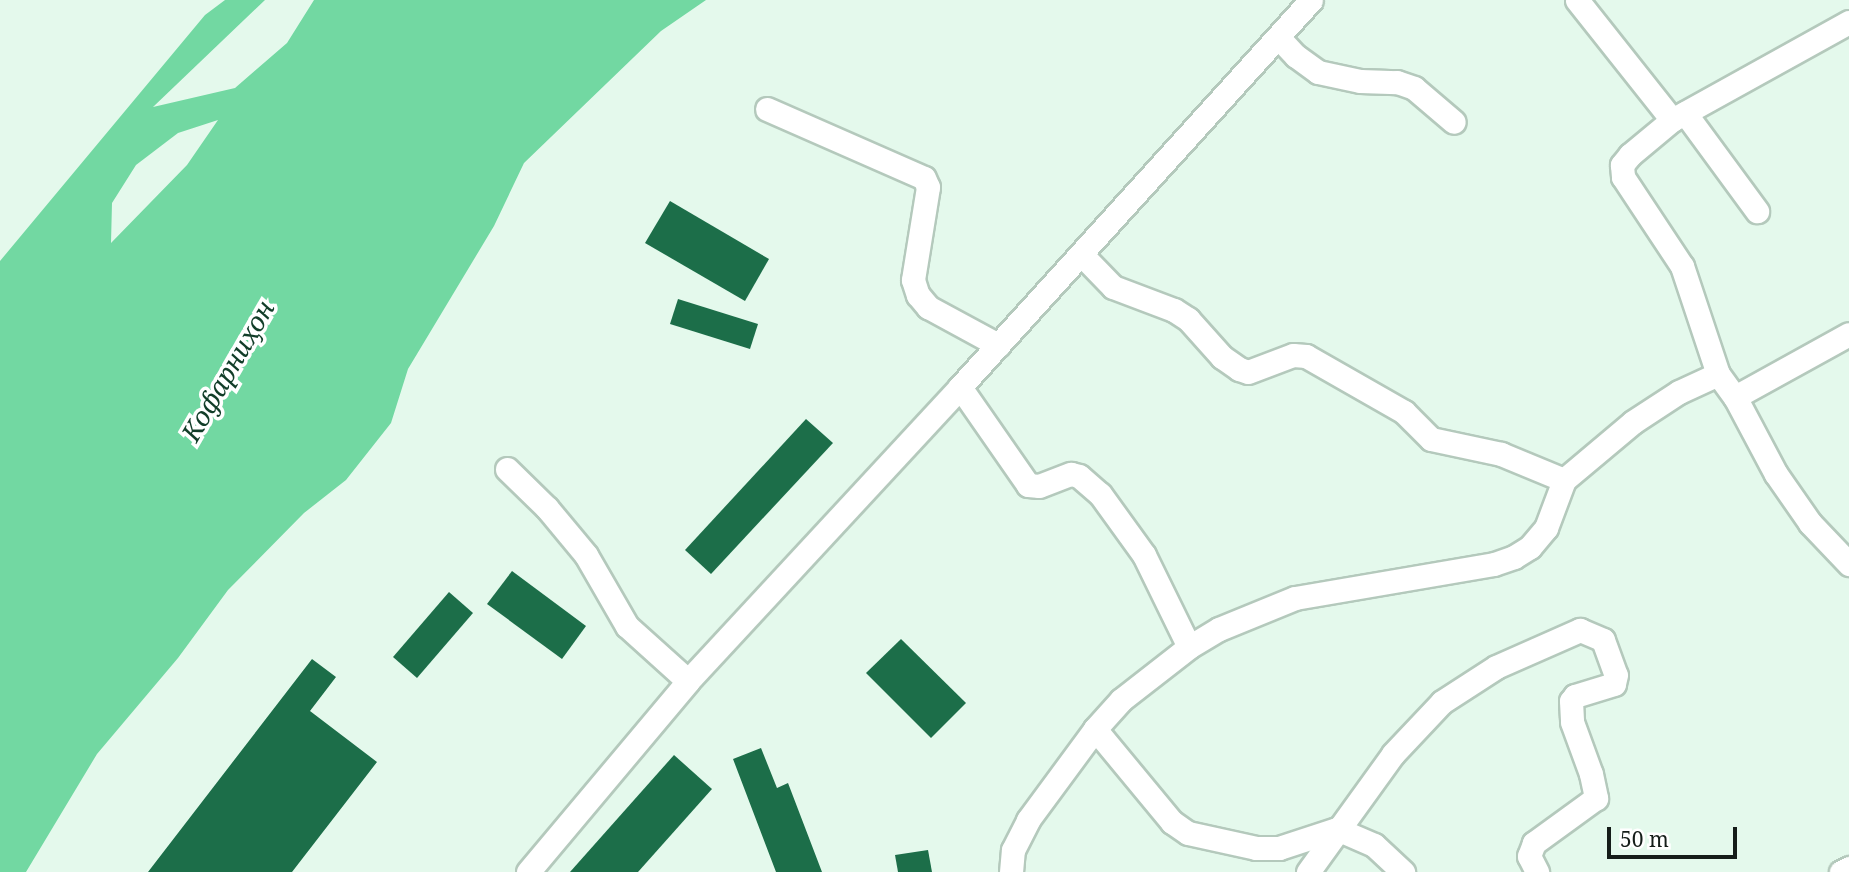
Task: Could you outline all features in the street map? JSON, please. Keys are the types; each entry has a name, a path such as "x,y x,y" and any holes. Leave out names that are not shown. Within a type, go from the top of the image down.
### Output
{"street":[{"path":"528,872 688,681 960,387 1311,0"},
{"path":"1577,0 1679,116 1757,211"},
{"path":"1849,22 1679,116 1630,155 1622,165 1623,177 1682,266 1718,374 1735,397 1776,474 1810,523 1849,564"},
{"path":"1278,37 1296,56 1318,72 1360,81 1397,82 1414,88 1454,122"},
{"path":"767,109 924,178 928,187 914,280 918,295 928,307 998,345"},
{"path":"1081,254 1114,287 1174,310 1188,319 1223,357 1239,369 1248,372 1293,355 1307,356 1404,412 1431,439 1501,454 1564,480"},
{"path":"1735,397 1849,334"},
{"path":"1012,872 1013,850 1028,820 1095,729 1121,701 1189,647 1219,629 1295,598 1494,564 1514,557 1530,547 1546,528 1564,480 1633,422 1679,393 1718,374"},
{"path":"960,387 1028,485 1039,486 1071,474 1079,476 1100,494 1144,555 1189,647"},
{"path":"507,469 547,508 586,555 628,626 688,681"},
{"path":"1308,872 1392,754 1442,702 1496,667 1580,630 1591,632 1602,640 1616,681 1614,684 1575,696 1571,701 1572,722 1591,774 1596,798 1534,843 1530,856 1537,872"},
{"path":"1095,729 1172,822 1188,833 1256,848 1279,848 1337,829 1374,845 1403,872"},
{"path":"1841,872 1849,868"}],"water":[{"name":"Кофарниҳон","path":"225,0 265,0 153,107 235,88 287,43 314,0 706,0 661,31 524,163 494,226 408,369 391,423 346,480 304,513 228,590 178,658 97,754 26,872 0,872 0,261 205,15","holes":["218,120 187,165 111,243 112,203 136,165 178,133"]}],"building":[{"path":"670,201 769,259 745,301 645,243"},
{"path":"678,299 758,324 750,349 670,324"},
{"path":"806,419 833,443 711,574 685,550"},
{"path":"512,571 586,626 562,659 487,604"},
{"path":"449,592 473,613 417,678 393,657"},
{"path":"901,639 966,703 931,738 866,673"},
{"path":"312,659 336,677 310,711 377,762 292,872 148,872"},
{"path":"761,748 777,788 788,783 822,872 776,872 733,759"},
{"path":"674,755 712,789 638,872 570,872"},
{"path":"928,850 932,872 898,872 895,855"}]}
